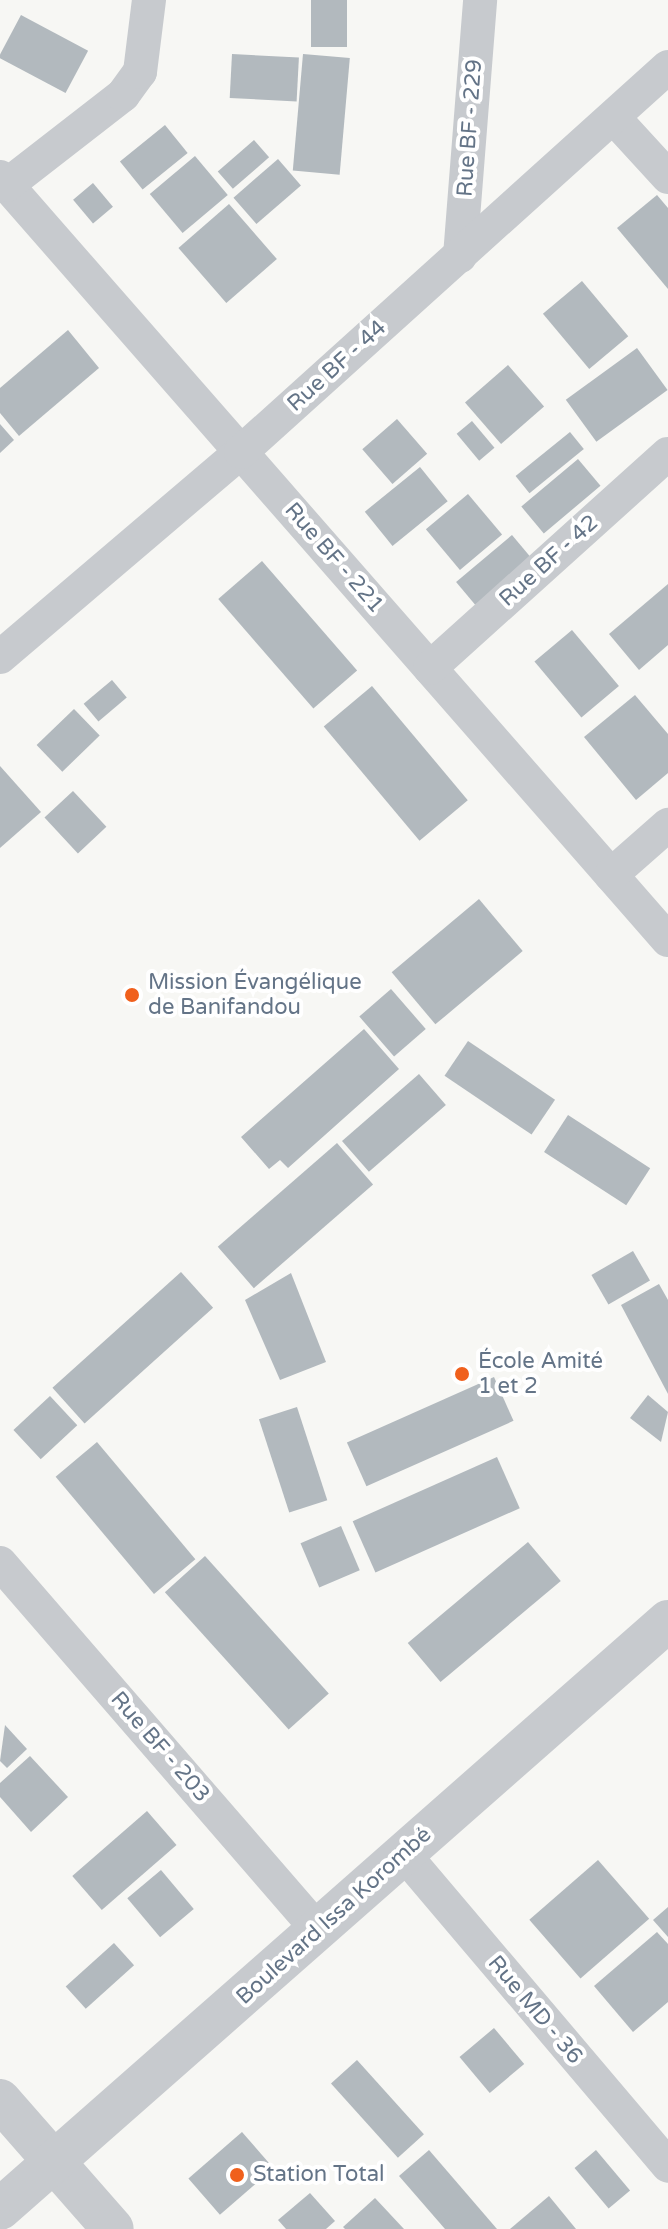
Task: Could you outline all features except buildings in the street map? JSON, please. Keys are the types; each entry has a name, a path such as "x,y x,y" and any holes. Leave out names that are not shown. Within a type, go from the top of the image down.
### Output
{"street":[{"path":"4,181 123,95 140,72 149,0"},
{"name":"Rue BF - 229","path":"460,256 480,0"},
{"name":"Rue BF - 44","path":"0,657 241,452 668,67"},
{"path":"614,118 668,177"},
{"name":"Rue BF - 221","path":"4,181 668,940"},
{"name":"Rue BF - 42","path":"430,668 668,454"},
{"path":"611,875 668,825"},
{"name":"Rue BF - 203","path":"0,1563 319,1931"},
{"name":"Boulevard Issa Korombé","path":"0,2209 56,2164 668,1621"},
{"name":"Rue MD - 36","path":"403,1853 668,2166"},
{"path":"0,2100 113,2229"}],"place":[{"name":"Mission Évangélique de Banifandou","path":"132,995"},
{"name":"École Amité 1 et 2","path":"462,1374"},
{"name":"Station Total","path":"237,2175"}]}
